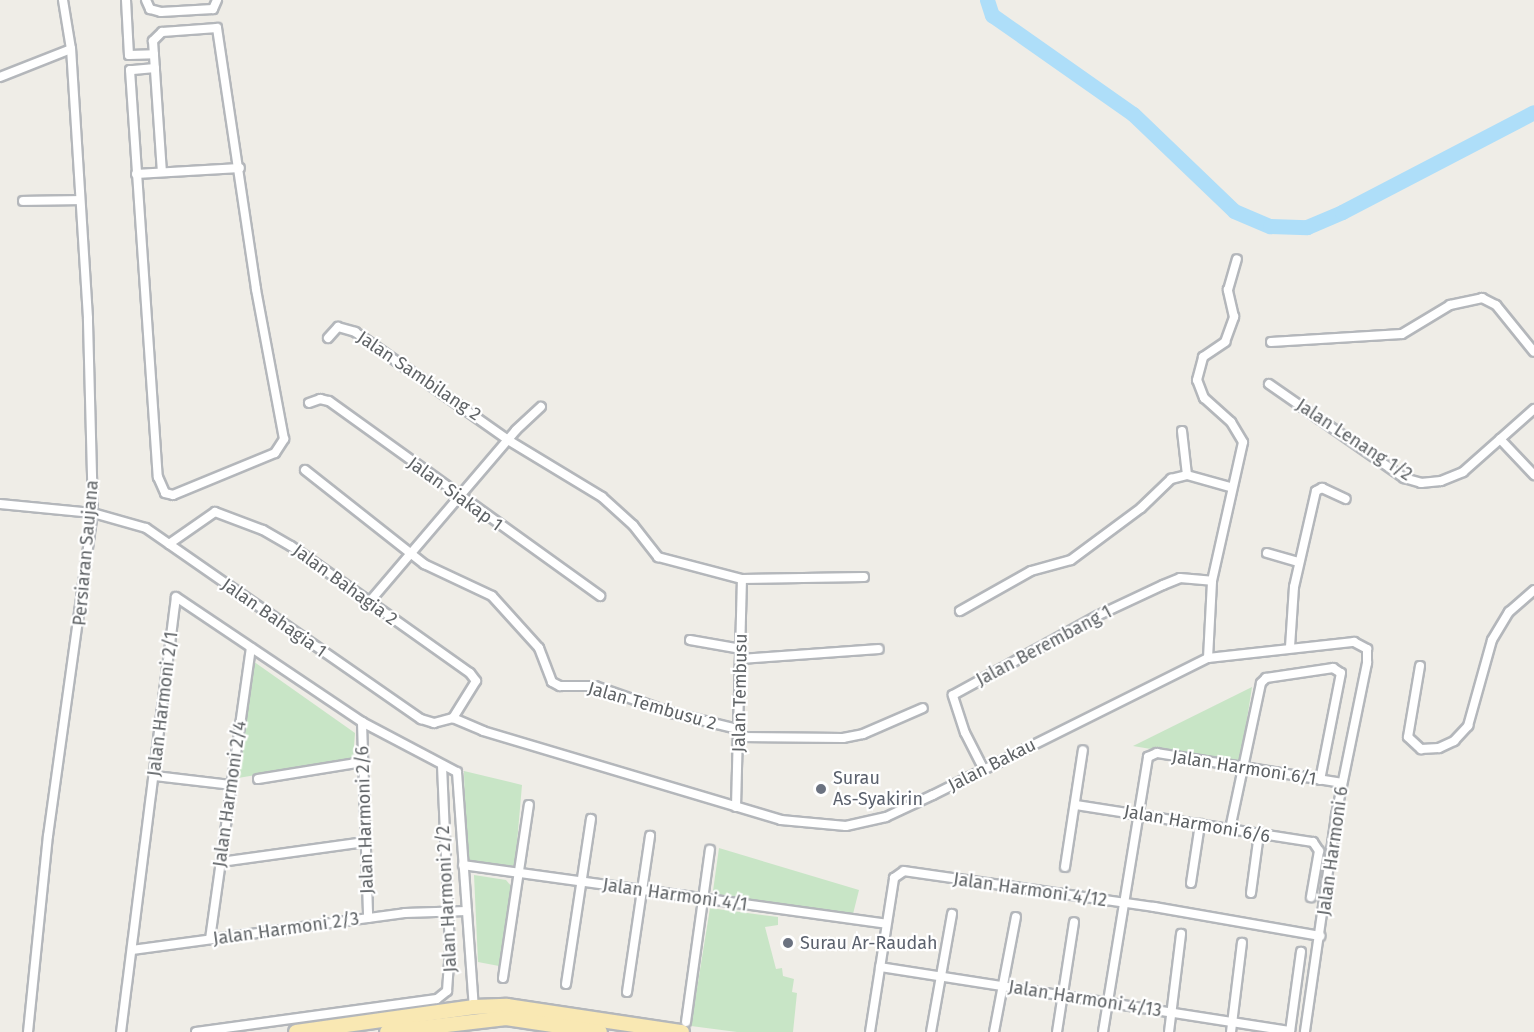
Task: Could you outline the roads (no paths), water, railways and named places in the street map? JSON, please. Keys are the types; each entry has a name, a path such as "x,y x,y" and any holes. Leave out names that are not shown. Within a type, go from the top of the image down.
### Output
{"main road":[{"path":"296,1032 474,1007 507,1006 661,1030 684,1027"},
{"path":"387,1032 473,1027 506,1018 600,1032"}],"street":[{"name":"Persiaran Saujana","path":"28,1032 48,836 93,513 80,200 71,49 63,0"},
{"path":"126,0 129,55 154,54"},
{"path":"146,0 150,9 161,12 213,9 217,2"},
{"path":"155,68 130,70 158,477 165,493 173,495 275,453 284,439 256,289 240,168 217,28 162,32 153,41 155,68 162,172"},
{"path":"0,77 71,49"},
{"path":"136,174 240,168"},
{"path":"23,201 80,200"},
{"path":"1208,658 1212,581 1230,487 1243,442 1241,433 1204,398 1197,380 1203,357 1225,342 1234,317 1228,290 1237,259"},
{"path":"1270,342 1402,334 1450,305 1482,298 1496,305 1534,352"},
{"name":"Jalan Sambilang 2","path":"328,338 338,327 355,332 515,444"},
{"name":"Jalan Lenang 1/2","path":"1269,384 1404,478 1420,483 1441,482 1463,472 1534,409"},
{"name":"Jalan Siakap 1","path":"309,403 320,399 329,402 460,499 600,596"},
{"path":"371,600 460,499 515,444 541,407"},
{"path":"1182,431 1187,475"},
{"path":"1500,440 1534,476"},
{"path":"515,444 602,497 658,557 748,579 864,577"},
{"path":"305,470 412,554"},
{"path":"960,611 1031,571 1071,560 1141,508 1171,479 1187,475 1230,487"},
{"path":"1290,647 1298,562 1316,491 1322,488 1346,499"},
{"name":"Jalan Bahagia 1","path":"0,504 93,513 137,524 421,719 434,723 453,718"},
{"name":"Jalan Bahagia 2","path":"169,544 207,515 219,512 291,546 371,600 421,642 470,673 476,681 453,718"},
{"name":"Jalan Tembusu 2","path":"412,554 436,570 492,596 539,648 552,682 560,686 595,686 743,735"},
{"path":"1267,554 1298,562"},
{"name":"Jalan Tembusu","path":"736,807 743,735 748,579"},
{"name":"Jalan Berembang 1","path":"981,770 965,733 953,695 1099,615 1163,585 1180,579 1212,581"},
{"path":"1420,666 1408,737 1421,749 1439,748 1454,741 1468,726 1492,640 1509,612 1534,590"},
{"name":"Jalan Harmoni 2/1","path":"121,1032 176,597 362,722 442,766"},
{"path":"690,640 744,656 879,649"},
{"name":"Jalan Bakau","path":"453,718 483,730 781,820 846,826 886,816 1208,658 1290,647 1353,642 1367,649 1366,670"},
{"name":"Jalan Harmoni 2/4","path":"210,939 251,648"},
{"path":"1230,829 1245,770 1261,682 1266,678 1332,668 1341,673 1320,780"},
{"name":"Jalan Harmoni 6","path":"1305,1032 1342,783 1366,670"},
{"path":"743,735 843,738 863,734 924,708"},
{"name":"Jalan Harmoni 2/6","path":"362,722 368,918"},
{"path":"1065,867 1083,750"},
{"name":"Jalan Harmoni 6/1","path":"1138,814 1148,757 1157,753 1245,770 1342,783"},
{"path":"258,778 363,762"},
{"path":"442,766 459,776 474,1007"},
{"name":"Jalan Harmoni 2/2","path":"195,1032 437,999 450,985 445,910 442,766"},
{"path":"155,776 232,784"},
{"path":"503,978 521,873 529,805"},
{"name":"Jalan Harmoni 6/6","path":"1076,805 1318,845 1311,897"},
{"path":"1103,1032 1122,902 1138,814"},
{"path":"566,984 591,819"},
{"path":"1191,883 1200,824"},
{"path":"1251,893 1259,834"},
{"path":"627,992 650,836"},
{"path":"221,862 365,842"},
{"path":"684,1027 710,850"},
{"name":"Jalan Harmoni 4/1","path":"464,866 886,924"},
{"name":"Jalan Harmoni 4/12","path":"870,1032 894,878 904,872 1122,902 1321,936"},
{"name":"Jalan Harmoni 2/3","path":"132,950 368,918 467,908"},
{"path":"931,1032 952,914"},
{"path":"994,1032 1016,917"},
{"path":"1057,1032 1074,921"},
{"path":"1169,1032 1181,934"},
{"path":"1231,1032 1242,943"},
{"path":"1290,1032 1301,952"},
{"name":"Jalan Harmoni 4/13","path":"880,967 1290,1032"}],"waterway":[{"path":"987,0 992,15 1133,114 1234,211 1270,226 1307,227 1342,212 1534,112"}],"place":[{"name":"Surau As-Syakirin","path":"821,789"},
{"name":"Surau Ar-Raudah","path":"788,943"}]}
